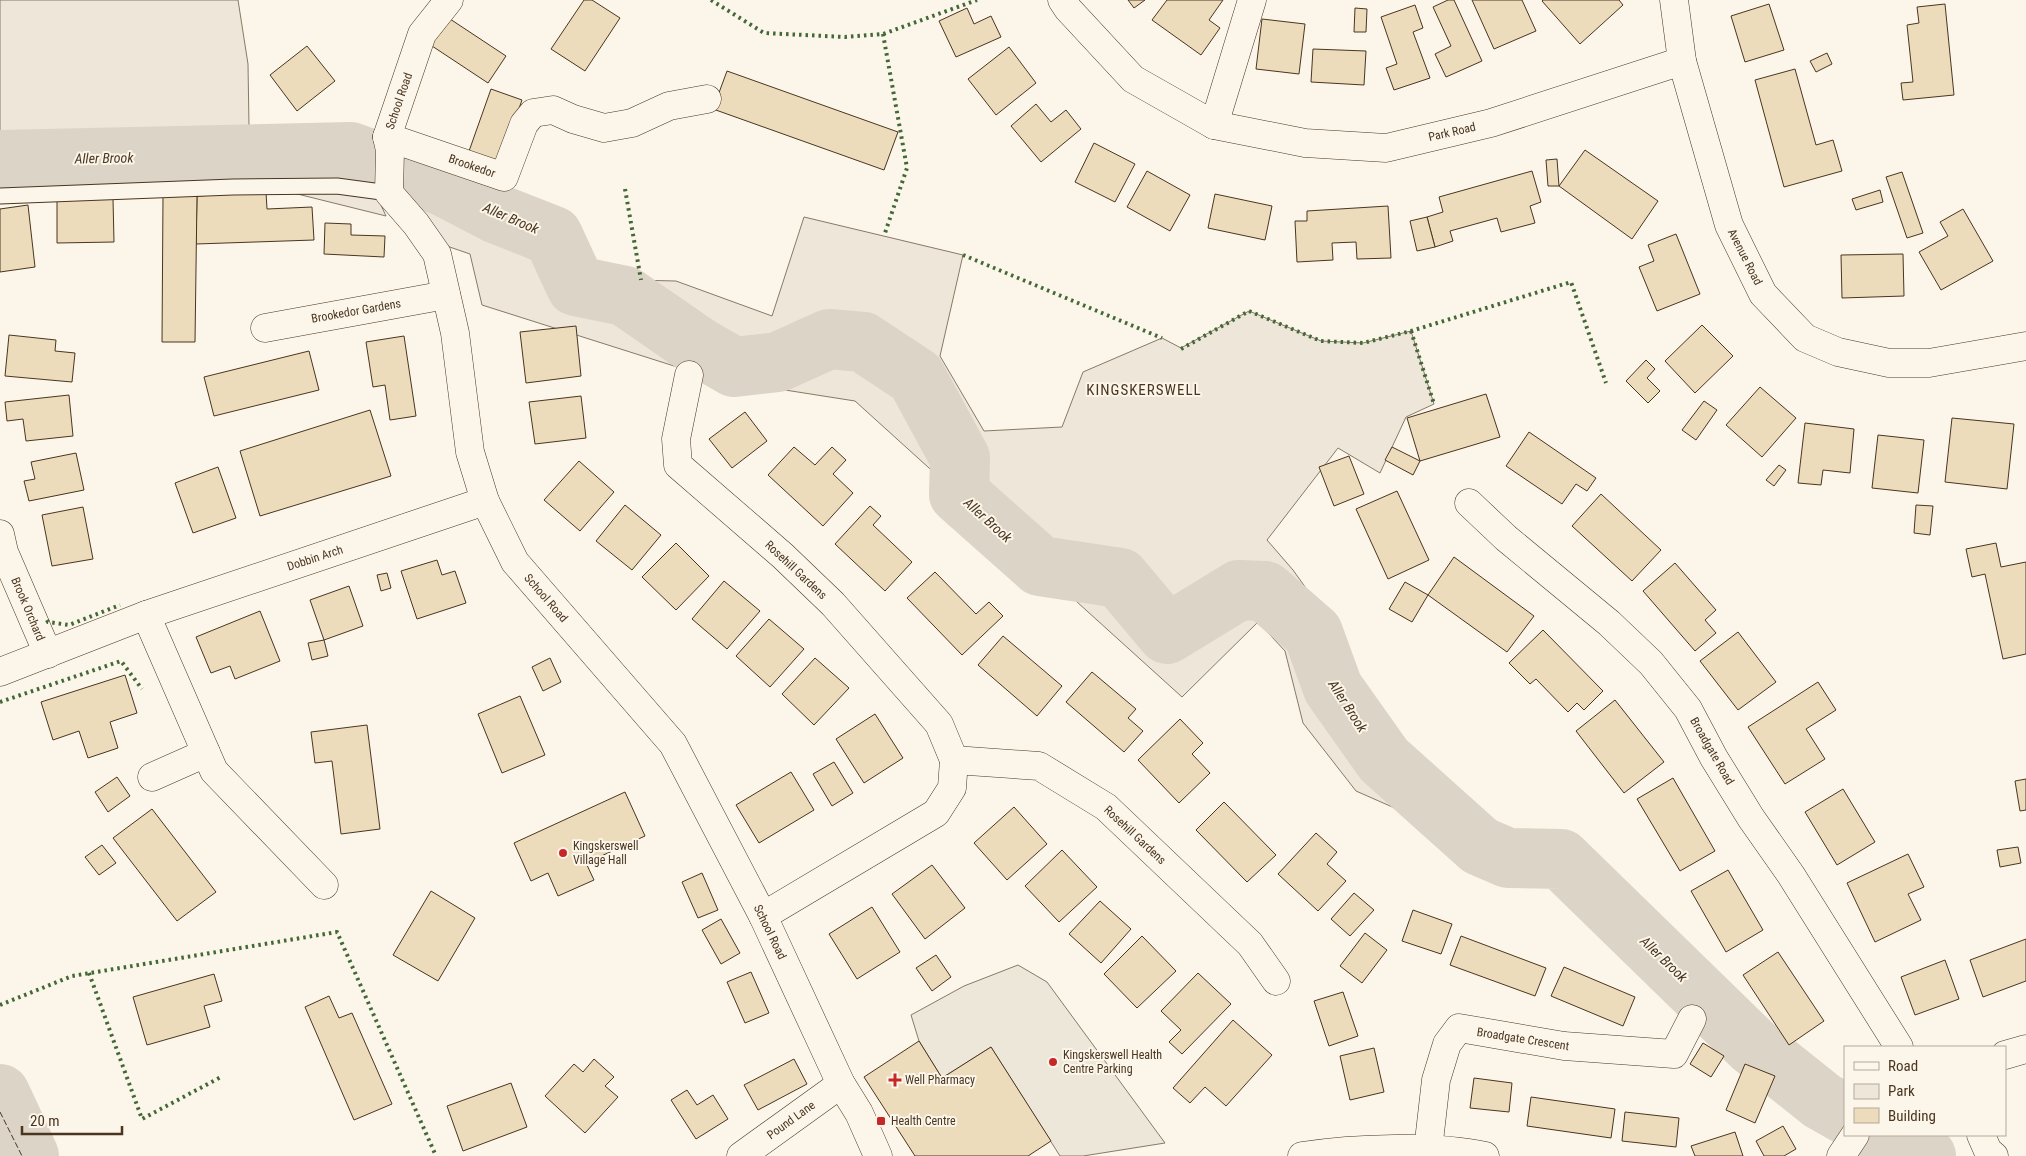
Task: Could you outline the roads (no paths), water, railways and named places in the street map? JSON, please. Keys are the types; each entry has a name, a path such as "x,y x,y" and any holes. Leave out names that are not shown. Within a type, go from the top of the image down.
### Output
{"street":[{"name":"School Road","path":"449,0 422,34 389,144 389,193 416,224 437,254 455,333 470,452 485,501 515,562 672,744 762,916 841,1084 860,1114 878,1156"},
{"name":"Park Road","path":"1062,0 1068,9 1133,79 1214,125 1305,142 1386,148 1492,123 1682,61"},
{"path":"1214,125 1252,0"},
{"name":"Avenue Road","path":"1674,0 1682,61 1729,225 1763,294 1805,338 1838,352 1890,363 1929,363 2026,346"},
{"name":"Brookedor","path":"389,144 504,177 524,124 533,113 553,110 573,119 604,128 632,124 669,106 707,99"},
{"name":"Brookedor Gardens","path":"266,328 446,295"},
{"name":"Rosehill Gardens","path":"689,374 676,440 678,465 782,556 833,604 939,724 954,760 952,788 936,813 762,916"},
{"name":"Dobbin Arch","path":"0,672 146,615 485,501"},
{"name":"Broadgate Road","path":"1469,502 1506,538 1609,623 1650,663 1688,709 1714,758 1742,803 1791,875 1898,1046"},
{"name":"Brook Orchard","path":"0,534 4,552 48,654"},
{"path":"146,615 214,771 324,885"},
{"path":"152,776 206,753"},
{"name":"Rosehill Gardens","path":"954,760 1039,766 1106,807 1250,944 1276,981"},
{"name":"Broadgate Crescent","path":"1428,1150 1436,1080 1447,1044 1460,1028 1564,1046 1674,1054 1692,1019"},
{"path":"2006,1055 2026,1049"},
{"name":"Pound Lane","path":"741,1156 841,1084"},
{"path":"1981,1136 1988,1151 1994,1156"},
{"path":"1302,1156 1336,1151 1428,1150 1485,1156"}],"lane":[{"path":"0,196 338,186 389,193"}],"waterway":[{"name":"Aller Brook","path":"0,160 351,152 445,187 495,213 553,236 576,286 625,296 699,347 734,367 778,362 829,339 863,342 916,377 960,458 959,494 1040,566 1120,578 1167,634 1239,590 1265,591 1313,633 1333,688 1384,760 1480,846 1508,858 1561,859 1753,1046 1822,1101 1844,1113"},
{"path":"0,1094 29,1156"},
{"name":"Aller Brook","path":"1883,1136 1906,1149 1926,1156"}],"place":[{"name":"Kingskerswell Village Hall","path":"563,853"},
{"name":"Kingskerswell Health Centre Parking","path":"1053,1062"},
{"name":"Well Pharmacy","path":"895,1080"},
{"name":"Health Centre","path":"881,1121"}],"district":[{"name":"KINGSKERSWELL","path":"1144,390"}]}
